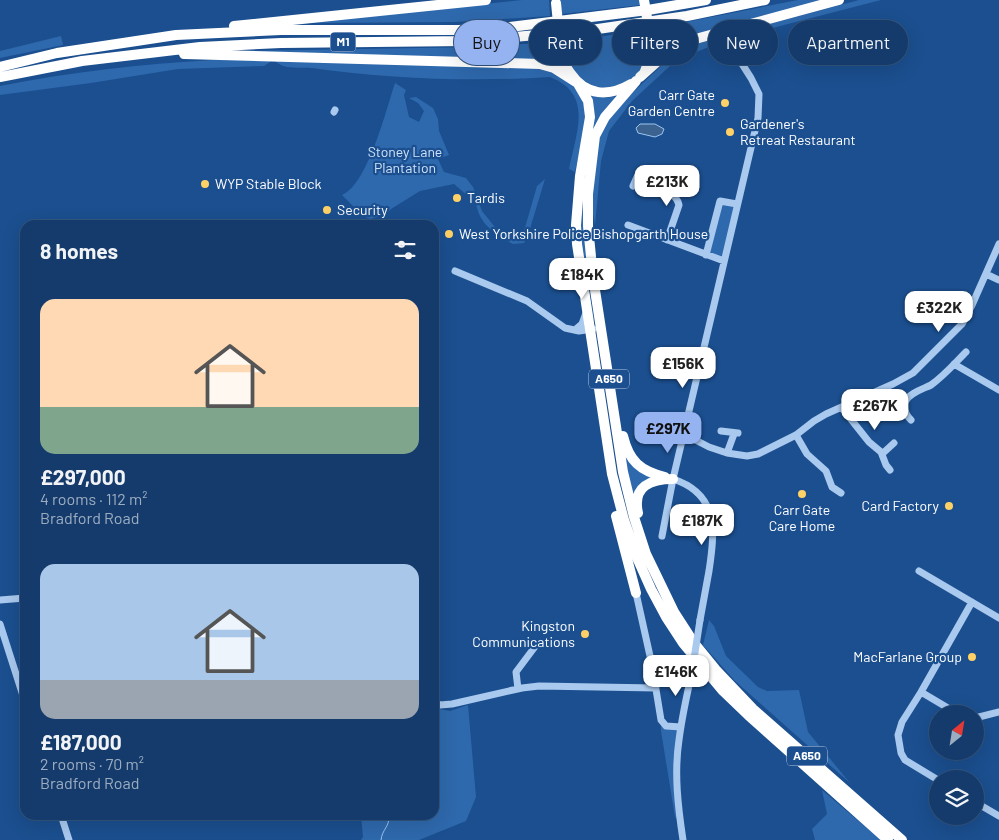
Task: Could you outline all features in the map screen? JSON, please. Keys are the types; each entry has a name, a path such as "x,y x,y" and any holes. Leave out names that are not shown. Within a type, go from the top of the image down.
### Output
{"highway":[{"path":"176,36 205,29 486,0"},
{"name":"A650","path":"644,0 651,41 650,58 638,79 605,117 598,130 594,142 588,194 588,226 593,277 624,472 634,518 646,554 674,612 694,643 716,670 753,709 902,840"},
{"name":"M1","path":"0,67 57,53 176,36 281,30 459,30 510,27 648,10 706,0"},
{"name":"M1","path":"0,78 82,61 200,47 281,43 467,41 584,32 687,16 765,0"},
{"path":"139,53 540,64 554,68 596,92 609,93 618,91 638,79 668,52 688,42 839,0"},
{"name":"A650","path":"556,1 564,65 588,101 590,112 580,176 576,225 577,244 586,314 612,474 624,520 638,560 666,617 683,643 706,672 748,715 888,840"},
{"path":"614,411 629,453 637,464 653,474 673,479"},
{"path":"612,474 614,502 636,593"},
{"path":"673,479 655,480 647,484 638,496 637,507 645,539 674,612"}],"street":[{"path":"662,536 673,479 758,118 759,94 743,65"},
{"path":"633,186 637,177 673,194 678,199 679,205 667,240"},
{"path":"706,255 720,201 737,204"},
{"path":"628,225 724,262"},
{"path":"684,434 709,447 727,453 747,456 758,454 796,435 814,421 914,373 962,324 999,244"},
{"path":"455,271 527,301 565,328 589,331 593,330 596,319 591,291 593,277"},
{"path":"986,274 999,280"},
{"path":"575,330 582,324 586,314"},
{"path":"911,420 904,409 906,400 934,383 966,352"},
{"path":"954,364 999,390"},
{"path":"842,408 869,442 882,454 890,470"},
{"path":"721,431 736,433 727,453"},
{"path":"796,435 810,458 826,471 830,488 842,493"},
{"path":"882,454 894,443"},
{"path":"673,479 684,483 702,497 710,512 713,523 713,547 677,758 677,788 683,840"},
{"path":"919,571 999,618"},
{"path":"636,593 661,720 664,724 681,727"},
{"path":"0,600 20,598"},
{"path":"929,775 905,760 900,748 898,735 900,727 972,602"},
{"path":"0,624 20,686"},
{"path":"518,689 516,672 536,644"},
{"path":"439,704 452,704 539,686 656,688"},
{"path":"921,692 943,705"},
{"path":"984,716 999,712"},
{"path":"984,807 999,816"},
{"path":"63,820 69,840"}],"green space":[{"path":"522,0 549,0 550,16 454,20 454,22 310,23"},
{"path":"560,0 640,0 640,5 562,14"},
{"path":"798,0 827,0 751,20 708,20 708,32 698,34 698,20 696,20"},
{"path":"859,0 881,0 804,20 788,20 788,24 778,27 778,22"},
{"path":"612,35 612,65 644,65 641,71 629,80 611,87 591,84 579,76 570,65 602,65 602,36"},
{"path":"61,36 63,45 0,58 0,51"},
{"path":"708,39 708,47 698,51 698,43"},
{"path":"519,44 529,44 529,60 519,59"},
{"path":"454,47 454,57 234,51"},
{"path":"213,60 270,60 270,62 264,66 178,69 0,95 0,86 53,77 133,66"},
{"path":"276,62 543,67 570,82 580,94 585,116 583,138 575,172 569,169 578,129 579,116 577,104 573,93 564,84 550,77 461,79 401,77 289,67"},
{"path":"662,65 672,65 632,101 609,131 601,161 595,225 592,208 598,139 613,111"},
{"name":"Stoney Lane Plantation","path":"395,83 406,90 404,95 409,117 419,122 424,111 418,103 409,98 416,97 433,108 438,119 439,131 449,155 438,159 444,172 466,178 473,187 482,211 498,231 513,241 524,231 537,186 545,179 524,243 513,244 489,228 484,223 476,203 454,184 420,191 391,209 385,215 370,219 363,216 342,195 360,177 368,162"},
{"path":"591,95 605,98 618,96 598,122 588,264 588,283 594,320 590,320 579,233 585,168 595,116"},
{"path":"720,201 737,204 724,261 706,255"},
{"path":"625,457 650,477 633,498"},
{"path":"709,620 714,626 726,656 758,687 767,691 799,690 808,732 850,783 735,681 703,645"},
{"path":"468,705 476,797 466,821 419,840 361,840 363,837 361,820 439,820 439,709 450,711"},
{"path":"661,720 664,724 681,727 679,741 681,823 675,817 661,731"},
{"path":"822,790 881,840 815,840 812,829 827,814"}],"shaded area":[{"path":"640,124 655,124 664,129 662,134 655,137 638,133 636,128"}],"waterway":[{"path":"381,840 388,820"}],"place":[{"name":"Carr Gate Garden Centre","path":"725,103"},
{"name":"Gardener's Retreat Restaurant","path":"730,132"},
{"name":"WYP Stable Block","path":"205,184"},
{"name":"Tardis","path":"457,198"},
{"name":"Security","path":"327,210"},
{"name":"West Yorkshire Police Bishopgarth House","path":"449,234"},
{"name":"Carr Gate Care Home","path":"802,494"},
{"name":"Card Factory","path":"949,506"},
{"name":"Kingston Communications","path":"585,634"},
{"name":"MacFarlane Group","path":"972,657"}]}
